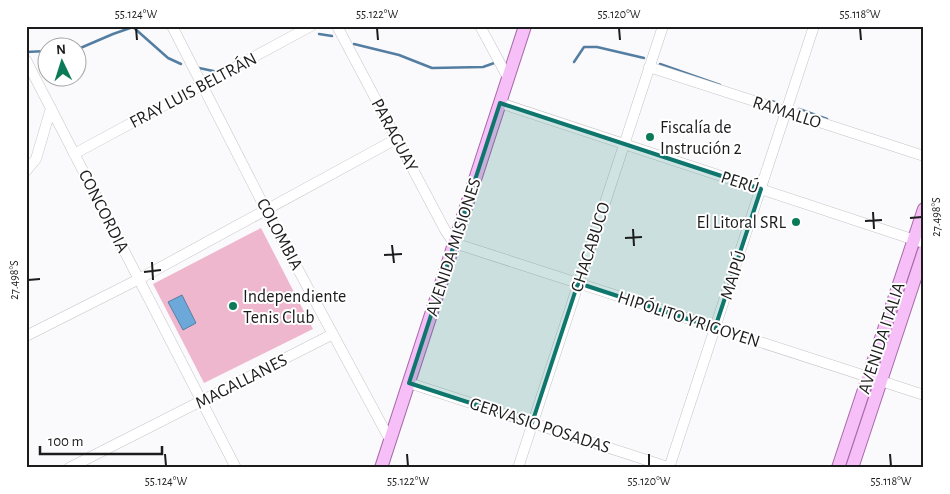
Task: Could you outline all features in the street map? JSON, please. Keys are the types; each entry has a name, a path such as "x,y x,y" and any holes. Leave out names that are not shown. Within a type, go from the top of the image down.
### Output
{"main road":[{"name":"AVENIDA MISIONES","path":"381,468 525,26"},
{"name":"AVENIDA ITALIA","path":"852,468 875,379 919,241 924,209"},
{"name":"AVENIDA ITALIA","path":"838,468 875,379 924,251"}],"street":[{"name":"COLOMBIA","path":"172,26 266,210 390,440"},
{"name":"FRAY LUIS BELTRÁN","path":"74,154 311,26"},
{"name":"PARAGUAY","path":"338,26 445,230 454,243"},
{"path":"480,26 508,78"},
{"name":"CHACABUCO","path":"518,468 663,26"},
{"name":"MAIPÚ","path":"670,468 814,26"},
{"name":"CONCORDIA","path":"26,60 236,468"},
{"name":"RAMALLO","path":"650,67 924,156"},
{"name":"PERÚ","path":"500,103 919,241"},
{"path":"26,171 36,159 51,108"},
{"path":"26,336 139,279 398,138"},
{"name":"HIPÓLITO YRIGOYEN","path":"454,243 924,395"},
{"name":"MAGALLANES","path":"69,468 333,334"},
{"name":"GERVASIO POSADAS","path":"408,382 670,468"}],"highlighted area":[{"path":"500,103 761,189 715,328 578,283 532,423 409,383"}],"shaded area":[{"name":"Independiente Tenis Club","path":"261,228 313,329 204,383 153,284"}],"water":[{"path":"182,295 196,323 183,330 168,302"}],"waterway":[{"path":"88,45 133,27 168,58 181,64"},
{"path":"319,34 332,36"},
{"path":"354,44 399,55 432,68 483,67 497,62"},
{"path":"574,62 584,47 597,47 644,58"},
{"path":"26,52 38,51"},
{"path":"660,64 720,85"},
{"path":"199,68 218,72"},
{"path":"768,100 778,103"},
{"path":"799,109 827,119"}],"place":[{"name":"Fiscalía de Instrución 2","path":"650,137"},
{"name":"El Litoral SRL","path":"796,222"},
{"name":"Independiente Tenis Club","path":"233,306"}]}
